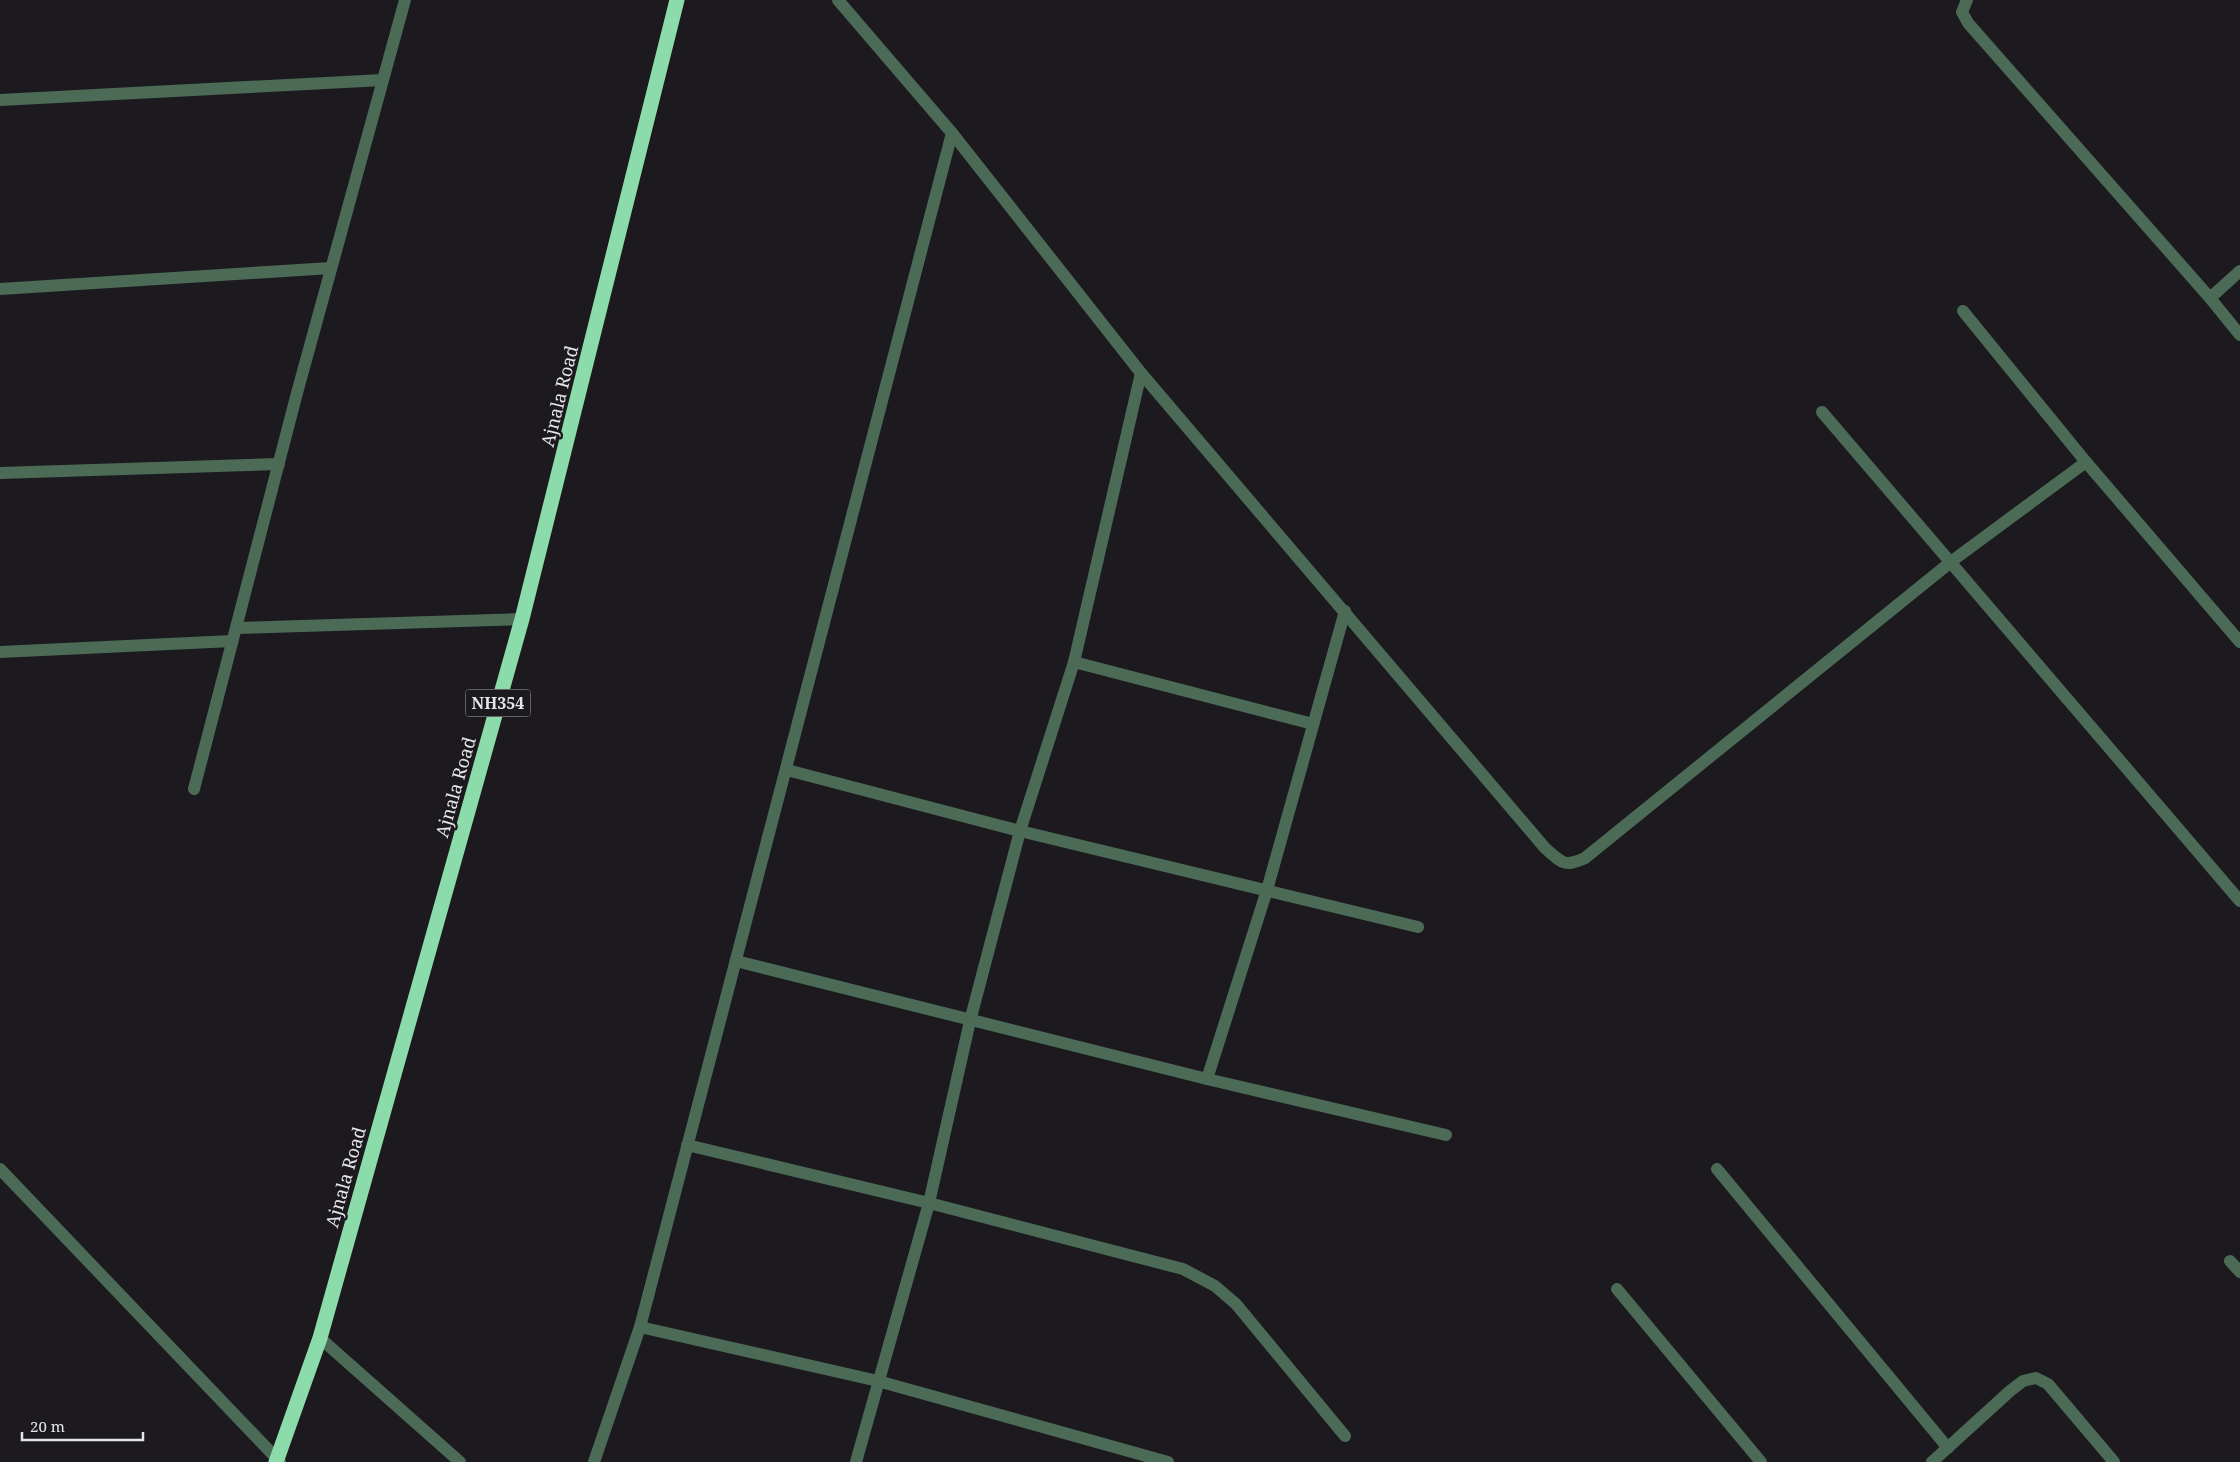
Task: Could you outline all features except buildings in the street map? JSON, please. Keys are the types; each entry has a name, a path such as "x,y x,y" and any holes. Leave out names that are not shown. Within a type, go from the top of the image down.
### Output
{"highway":[{"name":"Ajnala Road","path":"277,1461 320,1338 522,619 677,0"}],"street":[{"path":"194,789 331,268 405,0"},
{"path":"838,0 952,133 1141,373 1545,848 1561,862 1572,864 1585,858 1952,562 2086,462"},
{"path":"1967,0 1962,12 1968,23 2210,298 2240,335"},
{"path":"0,100 383,80"},
{"path":"594,1462 640,1327 686,1145 787,770 952,133"},
{"path":"0,289 331,268"},
{"path":"2210,298 2240,271"},
{"path":"1963,311 2086,462 2240,642"},
{"path":"856,1462 929,1203 970,1021 1020,831 1074,662 1141,373"},
{"path":"1822,412 2239,899"},
{"path":"0,473 279,464"},
{"path":"1207,1079 1267,890 1345,611"},
{"path":"237,628 522,619"},
{"path":"0,652 232,641"},
{"path":"1074,662 1313,724"},
{"path":"787,770 1020,831 1418,927"},
{"path":"736,961 970,1021 1446,1135"},
{"path":"686,1145 929,1203 1183,1269 1215,1286 1236,1304 1345,1436"},
{"path":"0,1169 277,1461"},
{"path":"1717,1169 1948,1448"},
{"path":"2230,1261 2240,1272"},
{"path":"1616,1289 1760,1462"},
{"path":"640,1327 878,1381 1167,1462"},
{"path":"320,1338 460,1462"},
{"path":"1932,1462 2010,1391 2023,1381 2036,1378 2048,1384 2114,1462"}]}
